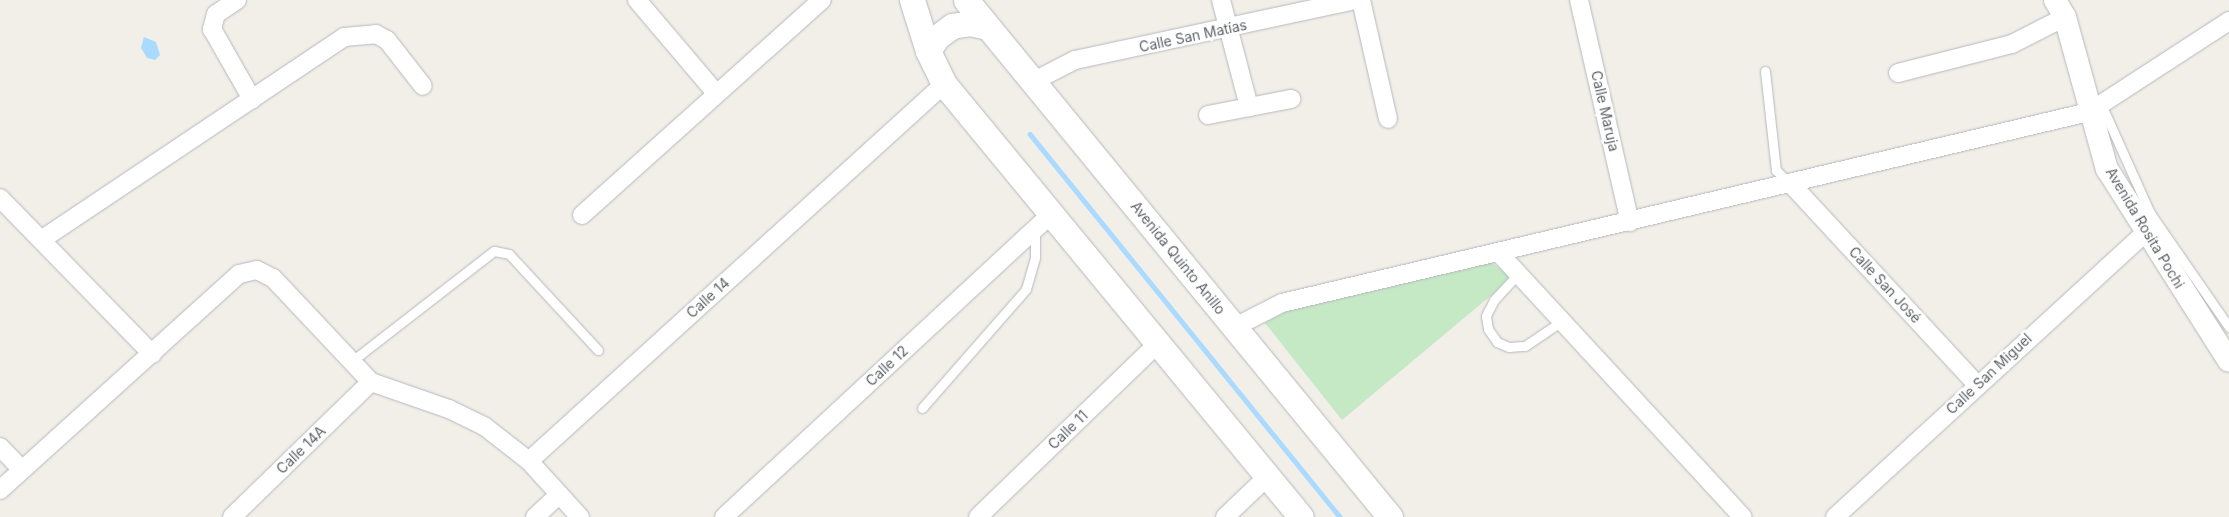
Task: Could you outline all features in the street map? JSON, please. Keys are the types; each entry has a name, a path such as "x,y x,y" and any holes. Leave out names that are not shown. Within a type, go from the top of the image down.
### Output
{"main road":[{"path":"912,0 928,52 944,84 1042,223 1158,342 1301,517"},
{"name":"Avenida Quinto Anillo","path":"966,0 1390,517"},
{"path":"928,52 938,36 952,26 970,23 987,27"}],"street":[{"path":"237,0 216,14 212,29 252,99"},
{"path":"637,0 716,93"},
{"path":"582,215 822,0"},
{"path":"1221,0 1230,28 1249,107"},
{"name":"Calle San Matías","path":"1034,82 1075,60 1356,0"},
{"path":"1361,0 1388,119"},
{"name":"Calle Maruja","path":"1579,0 1630,222"},
{"path":"1898,73 2012,44 2060,8"},
{"name":"Avenida Rosita Pochi","path":"2060,8 2095,108 2107,169 2145,233 2229,361"},
{"path":"1235,328 1282,303 1792,185 2095,108 2229,21"},
{"path":"41,240 344,37 361,33 376,34 387,40 423,86"},
{"name":"Calle 14","path":"528,461 944,84"},
{"path":"1208,115 1291,99"},
{"name":"Calle San José","path":"1792,185 1977,385"},
{"path":"0,198 152,354"},
{"name":"Calle 12","path":"724,517 1042,223"},
{"name":"Calle San Miguel","path":"1835,517 2145,233"},
{"path":"1499,252 1743,517"},
{"path":"0,490 239,274 257,270 273,278 371,382 449,409 484,426 528,461 580,517"},
{"name":"Calle 11","path":"978,517 1158,342"},
{"name":"Calle 14A","path":"232,517 371,382"},
{"path":"0,447 21,469"},
{"path":"1226,517 1268,477"},
{"path":"535,517 559,495"}],"lane":[{"path":"1765,71 1776,170 1792,185"},
{"path":"2095,108 2150,213 2229,327"},
{"path":"922,408 1026,289 1042,223"},
{"path":"352,361 494,251 510,254 598,350"},
{"path":"1519,274 1494,300 1486,316 1488,329 1497,342 1509,347 1525,346 1562,320"}],"green space":[{"path":"1490,261 1512,278 1342,420 1265,323 1302,302"}],"water":[{"path":"144,37 156,42 160,55 155,60 147,58 141,48"}],"waterway":[{"path":"1030,134 1340,517"}]}
